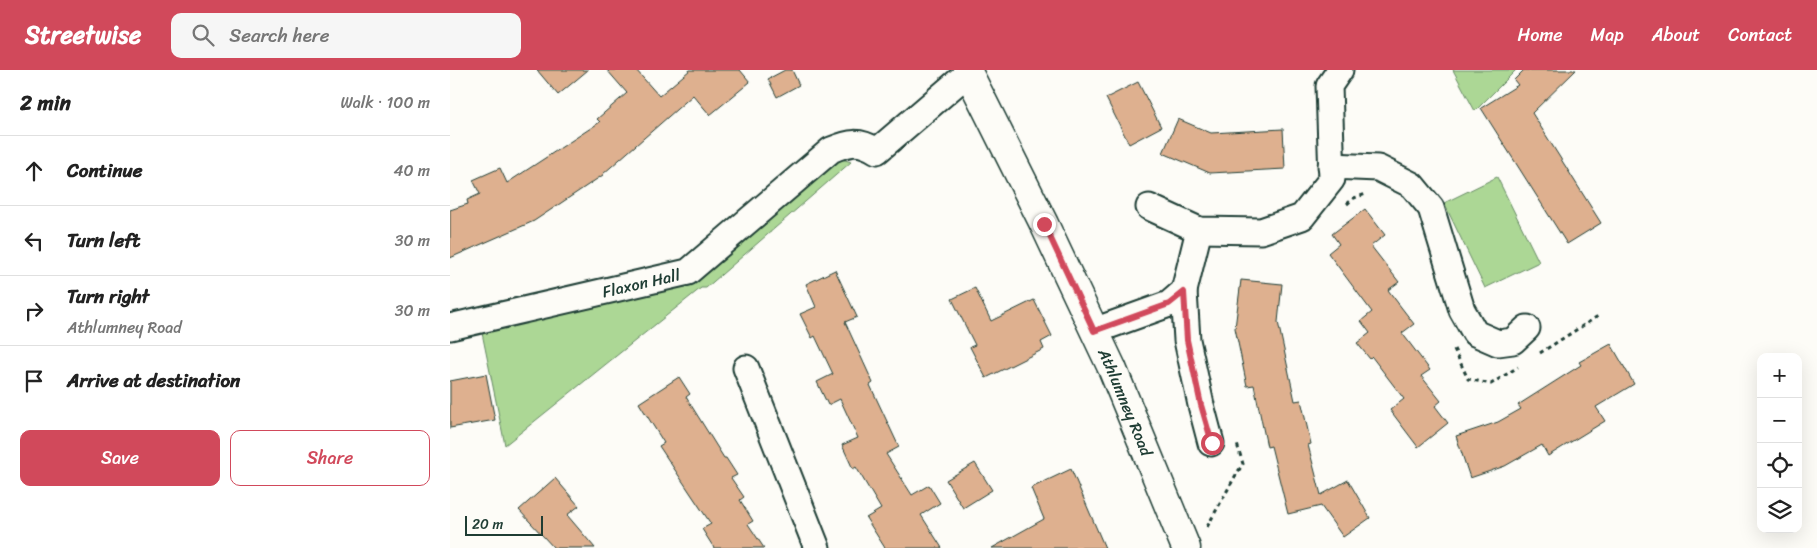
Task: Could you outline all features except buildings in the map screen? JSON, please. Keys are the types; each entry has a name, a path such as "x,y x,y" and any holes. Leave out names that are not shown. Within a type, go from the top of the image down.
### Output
{"main road":[{"name":"Athlumney Road","path":"967,72 1044,224 1094,331 1142,438 1186,548"}],"street":[{"path":"1149,207 1198,230 1261,231 1302,217 1332,179 1330,86 1340,70"},
{"name":"Flaxon Hall","path":"450,327 688,272 831,150 847,143 866,144 878,151 967,72"},
{"path":"1331,166 1378,168 1412,185 1431,208 1462,310 1476,333 1498,343 1513,341 1527,328"},
{"path":"1198,230 1184,292 1187,340 1201,405 1212,443"},
{"path":"1094,331 1169,304 1184,292"},
{"path":"746,368 817,548"}],"path":[{"path":"1342,208 1354,198 1372,192"},
{"path":"1534,357 1598,316"},
{"path":"1451,341 1457,360 1468,379 1491,384 1520,366"},
{"path":"1206,529 1243,464 1236,438"}],"green space":[{"path":"1453,70 1516,70 1475,111"},
{"path":"842,159 851,162 706,288 701,288 505,445 481,328 693,285 832,165"},
{"path":"1497,177 1539,262 1485,288 1444,203"}],"route":[{"path":"1044,224 1094,331 1169,304 1184,292 1187,340 1201,405 1212,443"}]}
